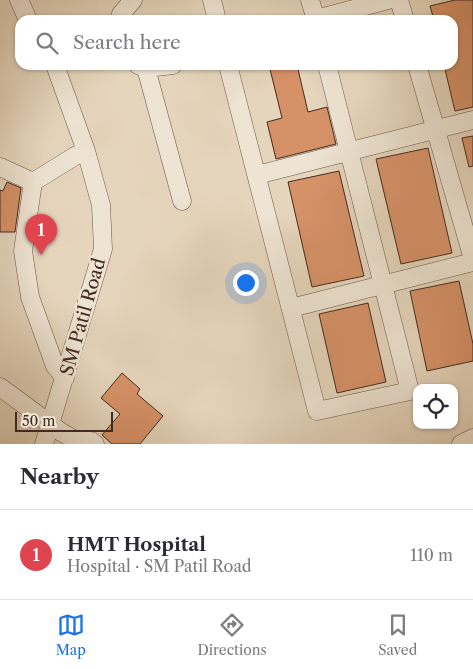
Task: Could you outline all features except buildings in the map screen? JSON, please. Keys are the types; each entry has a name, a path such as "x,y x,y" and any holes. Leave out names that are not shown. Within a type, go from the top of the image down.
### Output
{"street":[{"path":"19,0 26,15"},
{"path":"32,0 39,15"},
{"path":"121,15 132,0"},
{"path":"212,0 216,15"},
{"path":"310,0 313,15"},
{"path":"332,15 388,0"},
{"path":"399,0 403,15"},
{"name":"SM Patil Road","path":"44,444 103,249 101,204 86,151 56,70"},
{"path":"143,70 182,201"},
{"path":"229,70 317,411 410,391 328,70"},
{"path":"291,308 473,261 418,70"},
{"path":"257,174 473,120"},
{"path":"65,378 55,366 30,297 23,251 33,182 74,156 86,151"},
{"path":"0,167 33,182"},
{"path":"0,388 78,443 91,441 95,444"},
{"path":"461,444 473,438"}],"place":[{"name":"HMT Hospital","path":"41,255"}]}
